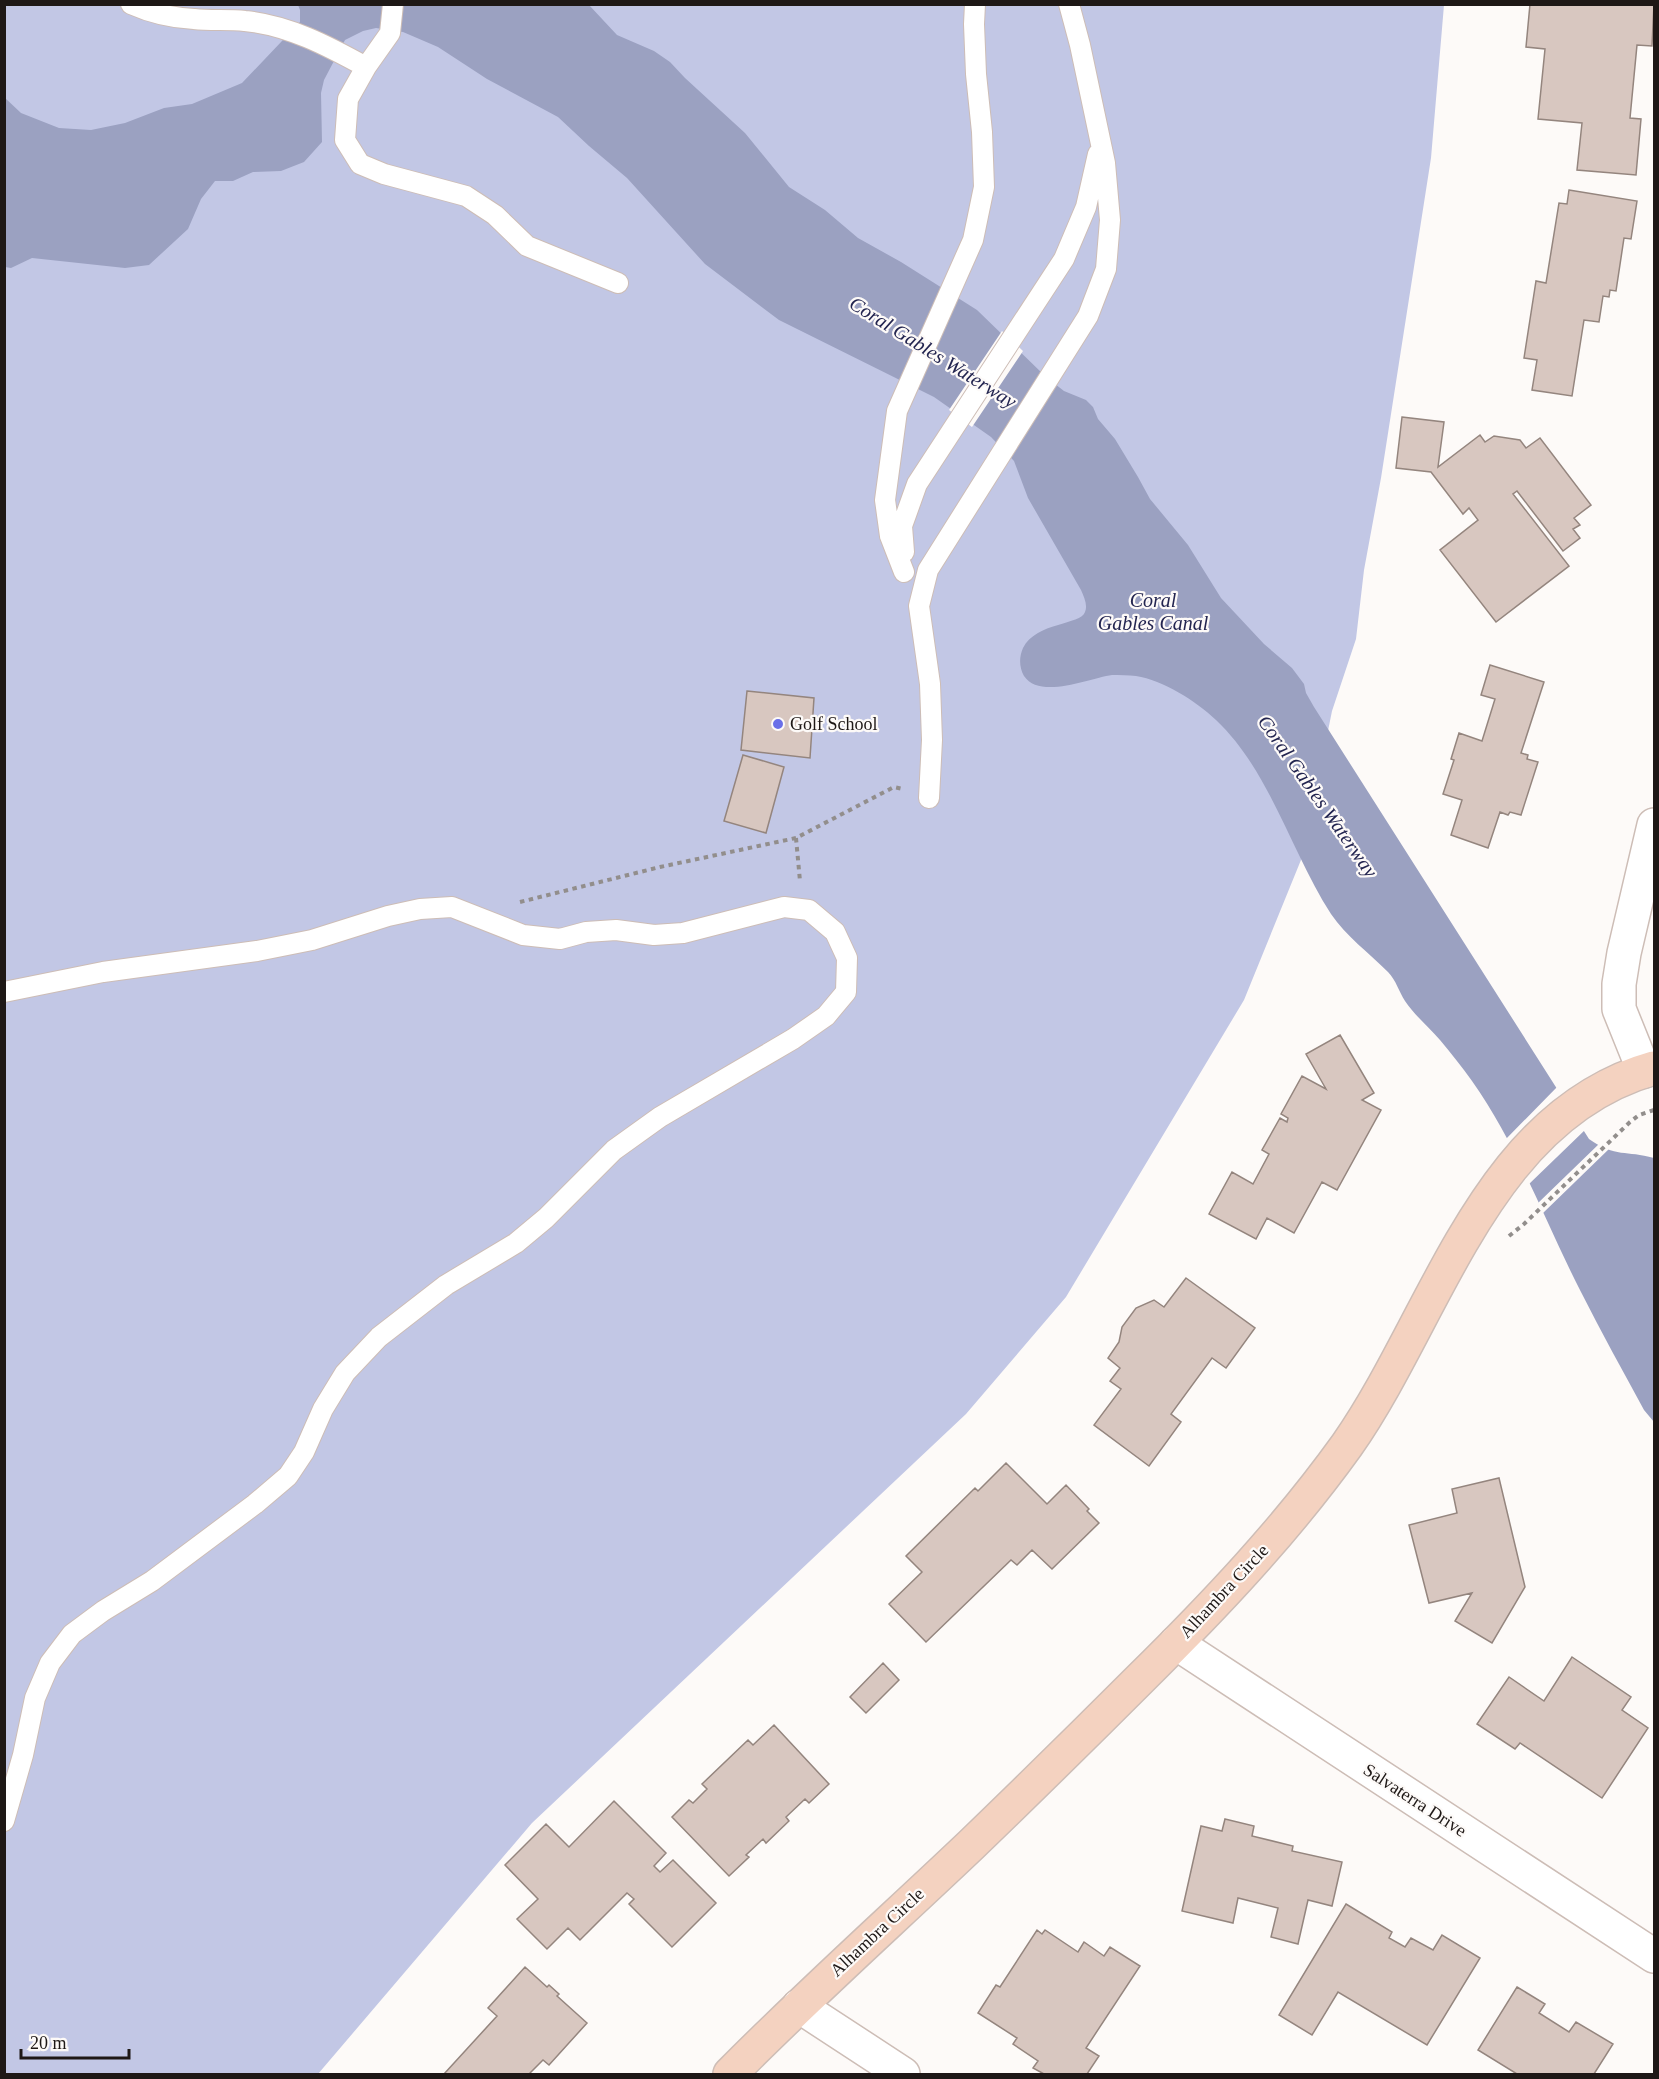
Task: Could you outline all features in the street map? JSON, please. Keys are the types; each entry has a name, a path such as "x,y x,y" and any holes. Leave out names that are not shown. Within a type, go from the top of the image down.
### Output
{"street":[{"path":"1649,1070 1619,1009 1619,984 1654,825"},
{"name":"Alhambra Circle","path":"730,2074 971,1845 1240,1577 1298,1509 1347,1445 1391,1373 1470,1229 1510,1170 1560,1117 1619,1081 1649,1070"},
{"name":"Salvaterra Drive","path":"1176,1643 1654,1956"},
{"path":"799,2006 903,2074"}],"lane":[{"path":"130,4 140,9 192,19 244,21 283,28 366,67"},
{"path":"393,4 390,33 366,67 348,99 345,140 360,164 384,174 466,196 495,215 527,246 618,283"},
{"path":"929,798 932,740 930,684 919,606 890,536 885,500 897,411 973,240 984,187 982,132 976,74 975,4"},
{"path":"919,606 928,570 1088,316 1106,268 1110,220 1105,163 1070,4"},
{"path":"904,572 902,526 917,484 1022,324 1068,248 1086,207 1101,143"},
{"path":"4,992 103,972 257,951 312,940 360,924 420,909 452,907 523,935 560,939 586,932 616,930 654,934 683,933 784,907 802,909 809,910 835,932 847,958 846,992 826,1016 793,1039 660,1117 614,1150 546,1218 516,1243 446,1285 379,1337 345,1373 323,1409 304,1452 288,1476 255,1504 152,1581 103,1611 72,1634 50,1663 35,1698 23,1755 4,1821"}],"path":[{"path":"472,914 660,867 796,838 894,787 929,798"},
{"path":"796,838 802,909"},
{"path":"1524,1224 1630,1122 1654,1110"}],"shaded area":[{"path":"5,5 1444,5 1431,158 1381,478 1364,570 1356,639 1332,711 1303,855 1244,1000 1066,1297 966,1414 532,1823 318,2074 5,2074"}],"water":[{"name":"Coral Gables Canal","path":"298,5 589,5 617,35 654,51 670,62 745,133 789,187 825,210 858,238 977,310 1046,377 1064,391 1086,400 1093,407 1098,419 1115,439 1150,499 1188,545 1221,598 1264,644 1292,668 1304,684 1314,707 1589,1139 1607,1149 1654,1158 1654,1422 1644,1410 1596,1322 1517,1158 1488,1106 1452,1055 1409,1006 1391,975 1351,937 1331,914 1266,787 1235,740 1216,720 1179,692 1146,678 1112,675 1053,687 1031,683 1024,676 1020,658 1029,640 1038,633 1082,616 1086,607 1081,590 1028,498 1014,461 991,437 934,397 779,320 705,264 627,178 558,117 487,79 438,47 403,32 376,28 363,31 345,40 324,80 321,93 322,142 304,162 281,171 253,172 233,181 215,181 201,199 188,229 149,265 125,268 32,258 11,268 5,267 4,97 21,113 59,128 91,130 125,123 164,108 192,104 242,83 300,22"}],"pier":[{"path":"1002,331 1023,351 972,427 949,410"},
{"path":"1558,1086 1586,1129 1528,1185 1504,1141"},
{"path":"1600,1143 1610,1148 1542,1214 1537,1204"}],"building":[{"path":"1530,4 1654,4 1652,46 1637,45 1630,118 1641,119 1636,175 1577,170 1582,123 1538,119 1545,49 1526,47"},
{"path":"1569,190 1637,201 1631,239 1624,238 1616,291 1610,290 1609,297 1603,296 1599,322 1584,320 1572,396 1532,390 1537,360 1524,358 1536,281 1546,283 1559,203 1567,204"},
{"path":"1402,417 1444,422 1438,467 1480,435 1485,442 1494,436 1520,440 1526,448 1540,438 1591,505 1574,518 1580,525 1573,529 1580,538 1563,551 1517,491 1513,494 1569,566 1496,622 1440,550 1478,520 1469,508 1463,514 1431,472 1396,468"},
{"path":"1490,665 1544,682 1521,753 1528,755 1527,759 1538,762 1521,815 1510,812 1508,815 1500,812 1488,848 1451,835 1462,800 1443,794 1454,760 1451,759 1459,733 1482,741 1495,699 1481,695"},
{"name":"Golf School","path":"747,691 814,698 810,758 741,750"},
{"path":"743,755 784,767 766,833 724,821"},
{"path":"1340,1035 1374,1093 1362,1100 1381,1110 1337,1190 1322,1182 1294,1233 1267,1218 1256,1239 1209,1214 1232,1172 1253,1184 1269,1154 1262,1150 1280,1118 1287,1122 1288,1118 1281,1114 1302,1076 1326,1089 1306,1054"},
{"path":"1186,1278 1255,1328 1226,1368 1212,1358 1171,1414 1181,1422 1149,1466 1094,1425 1121,1389 1110,1381 1120,1368 1108,1358 1119,1342 1122,1327 1136,1308 1154,1300 1164,1307"},
{"path":"1006,1463 1047,1504 1066,1485 1099,1523 1052,1569 1032,1550 1017,1565 1011,1560 926,1642 889,1604 922,1572 906,1556 975,1488 978,1491"},
{"path":"1499,1478 1525,1587 1492,1643 1455,1621 1472,1593 1429,1603 1409,1525 1457,1513 1452,1489"},
{"path":"1572,1657 1631,1697 1622,1710 1648,1728 1602,1798 1520,1743 1515,1749 1477,1724 1509,1677 1544,1701"},
{"path":"883,1663 899,1680 866,1713 850,1697"},
{"path":"774,1725 829,1784 809,1803 805,1799 786,1817 789,1821 766,1843 763,1839 746,1855 749,1857 729,1876 672,1817 689,1800 693,1803 707,1789 702,1784 748,1740 753,1745"},
{"path":"614,1801 666,1853 654,1866 660,1872 673,1860 716,1903 672,1947 629,1904 634,1899 627,1893 580,1940 568,1928 547,1949 517,1919 538,1899 505,1865 546,1824 569,1847"},
{"path":"1225,1819 1254,1826 1252,1836 1293,1846 1292,1851 1342,1862 1332,1906 1308,1900 1298,1944 1271,1937 1278,1908 1238,1898 1233,1923 1182,1911 1201,1826 1222,1831"},
{"path":"1346,1904 1392,1932 1389,1938 1405,1947 1411,1938 1433,1950 1442,1935 1480,1958 1427,2045 1338,1992 1312,2035 1279,2015"},
{"path":"1037,1930 1042,1934 1045,1930 1078,1952 1084,1942 1104,1956 1110,1947 1140,1966 1086,2048 1099,2056 1087,2074 1044,2074 1033,2068 1038,2061 1013,2044 1017,2038 978,2013 996,1985 1000,1987"},
{"path":"525,1967 547,1987 549,1985 559,1994 557,1996 587,2023 549,2065 543,2060 529,2074 444,2074 497,2016 488,2008"},
{"path":"1517,1987 1545,2004 1539,2013 1569,2032 1576,2022 1613,2044 1594,2074 1517,2074 1478,2050"}],"place":[{"name":"Golf School","path":"778,724"}],"water label":[{"name":"Coral Gables Waterway","path":"933,352"},
{"name":"Coral Gables Waterway","path":"1318,796"}]}
